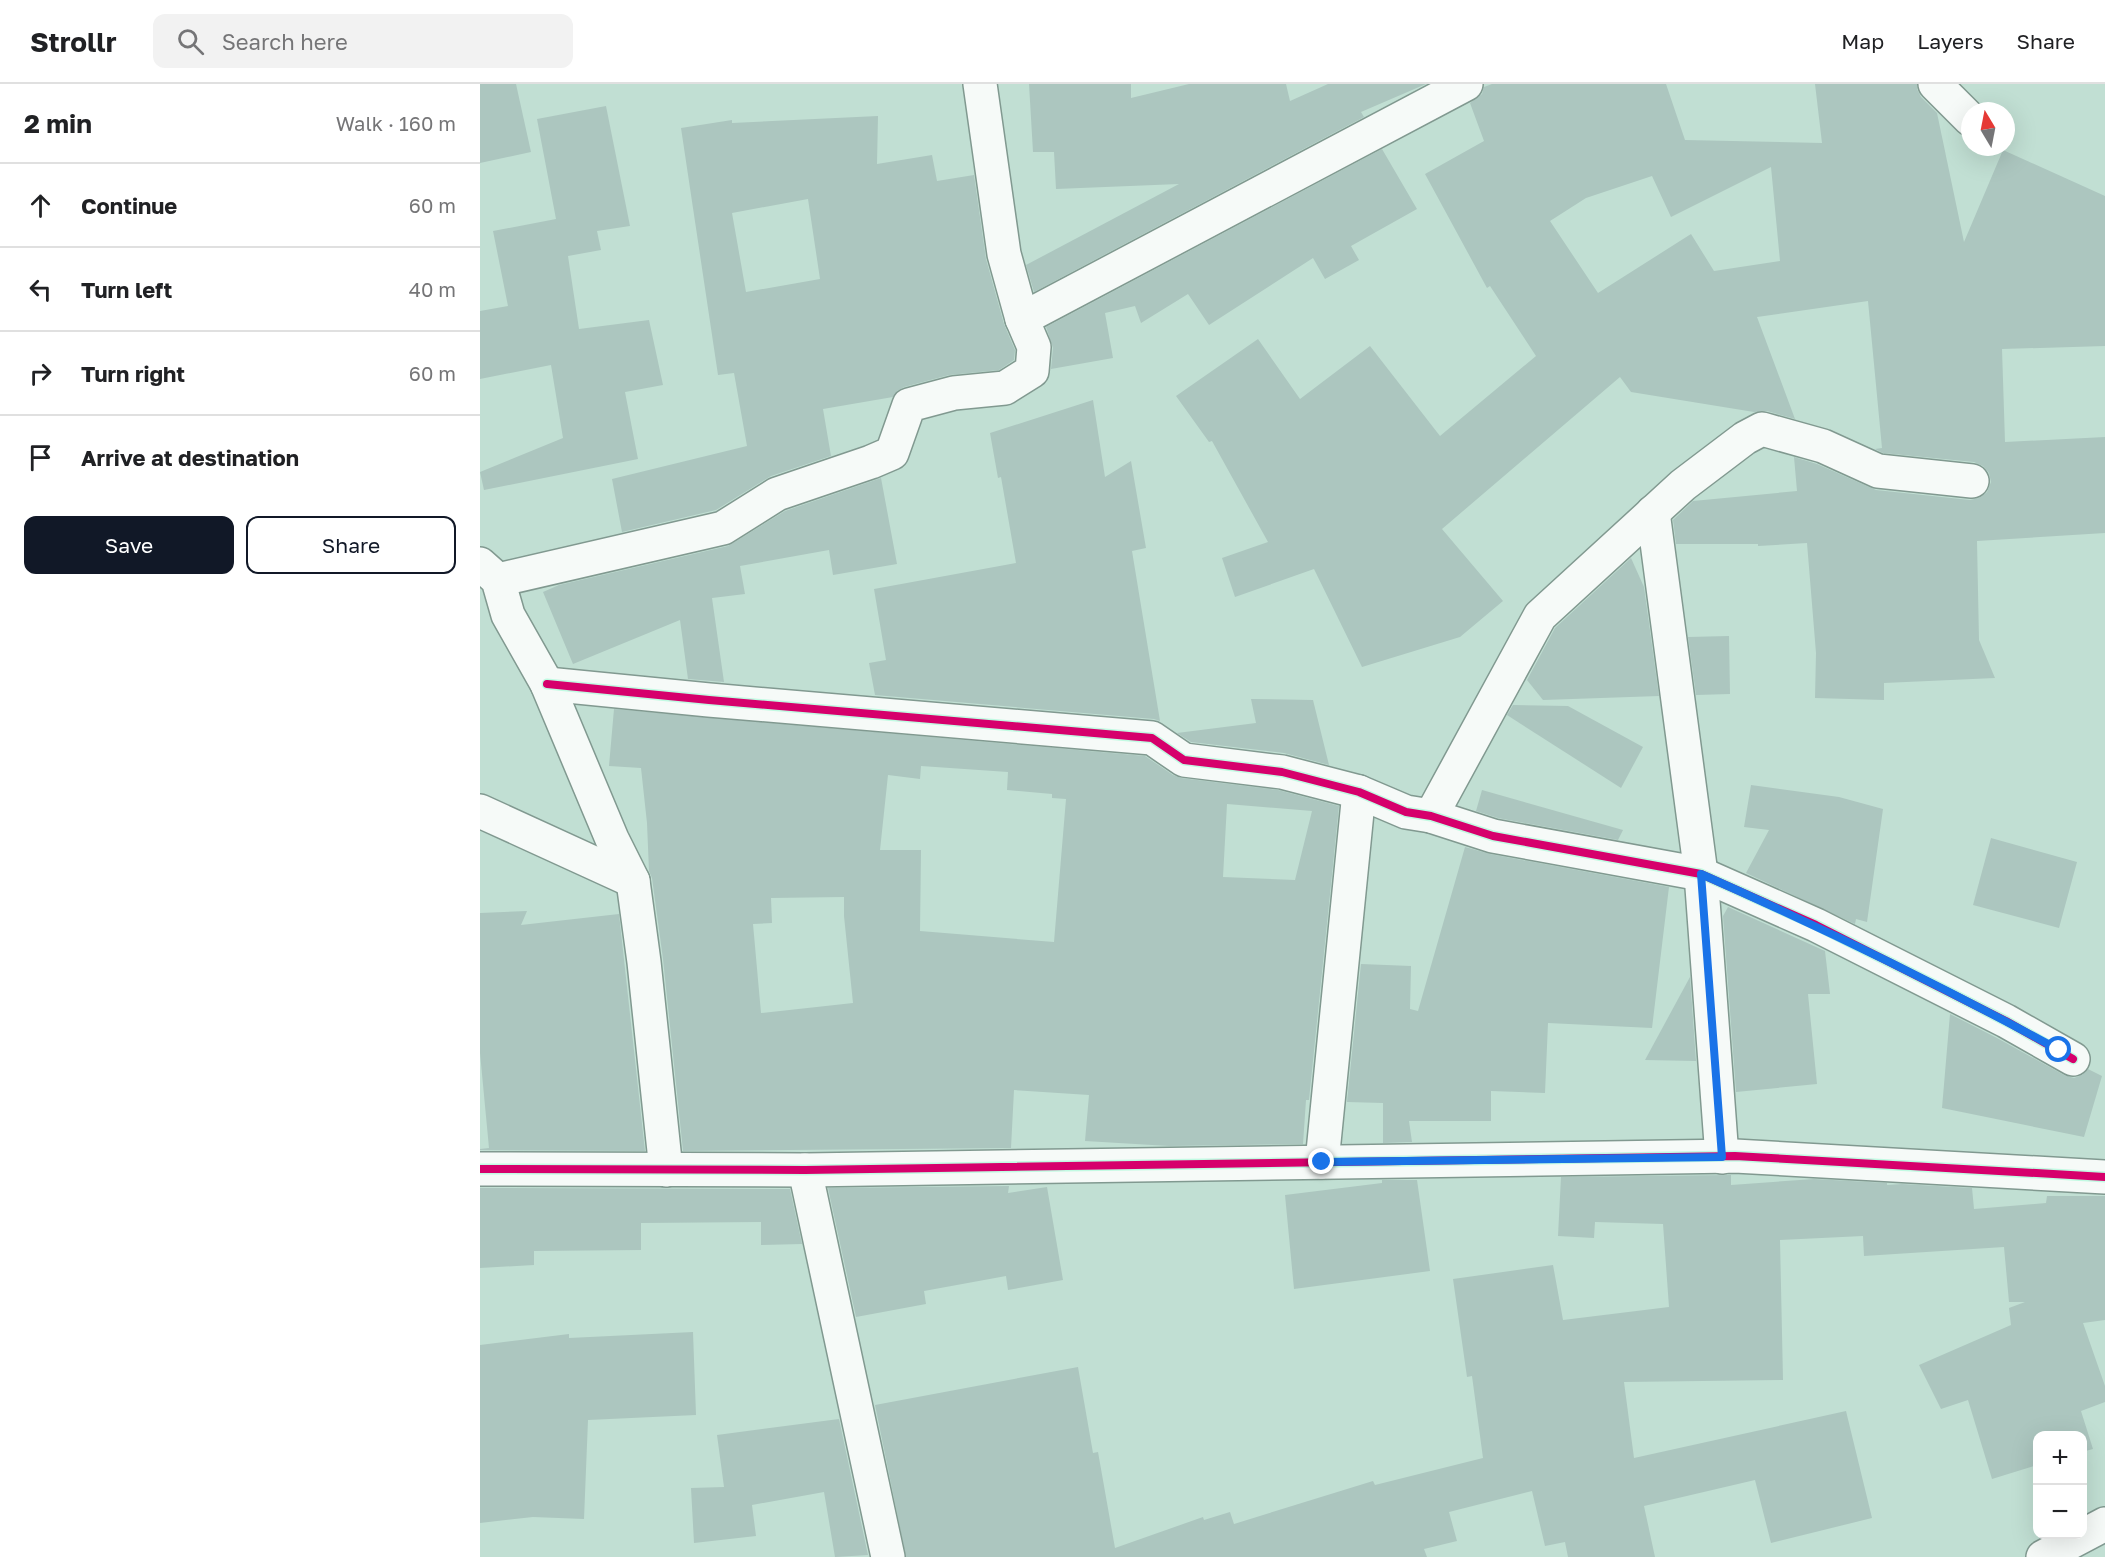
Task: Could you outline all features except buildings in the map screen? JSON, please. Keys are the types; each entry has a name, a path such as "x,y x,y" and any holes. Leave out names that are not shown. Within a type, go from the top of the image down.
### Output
{"street":[{"path":"666,1170 633,881 608,829 547,684 508,615 489,572 723,528 777,494 892,453 909,405 954,393 1005,388 1032,371 1034,347 1022,320 1004,254 980,84"},
{"path":"1022,320 1466,84"},
{"path":"1935,84 1961,110"},
{"path":"1431,816 1540,616 1683,485 1745,438 1762,429 1823,446 1878,471 1972,481"},
{"path":"1653,512 1701,874 1722,1157"},
{"path":"547,684 1152,738 1184,760 1282,772 1359,792 1406,812 1431,816 1493,836 1701,874 1816,925 2006,1021 2073,1059"},
{"path":"1322,1162 1359,792"},
{"path":"480,811 633,881"},
{"path":"480,1169 805,1170 1722,1157 2105,1177"},
{"path":"805,1170 888,1557"},
{"path":"2043,1557 2105,1524"}],"cycle path":[{"path":"547,684 1152,738 1184,760 1282,772 1359,792 1406,812 1431,816 1493,836 1701,874 1816,925 2006,1021 2073,1059"},
{"path":"480,1169 805,1170 1735,1156 2105,1177"}],"route":[{"path":"1322,1162 1722,1157 1701,874 1816,925 2059,1050"}]}
